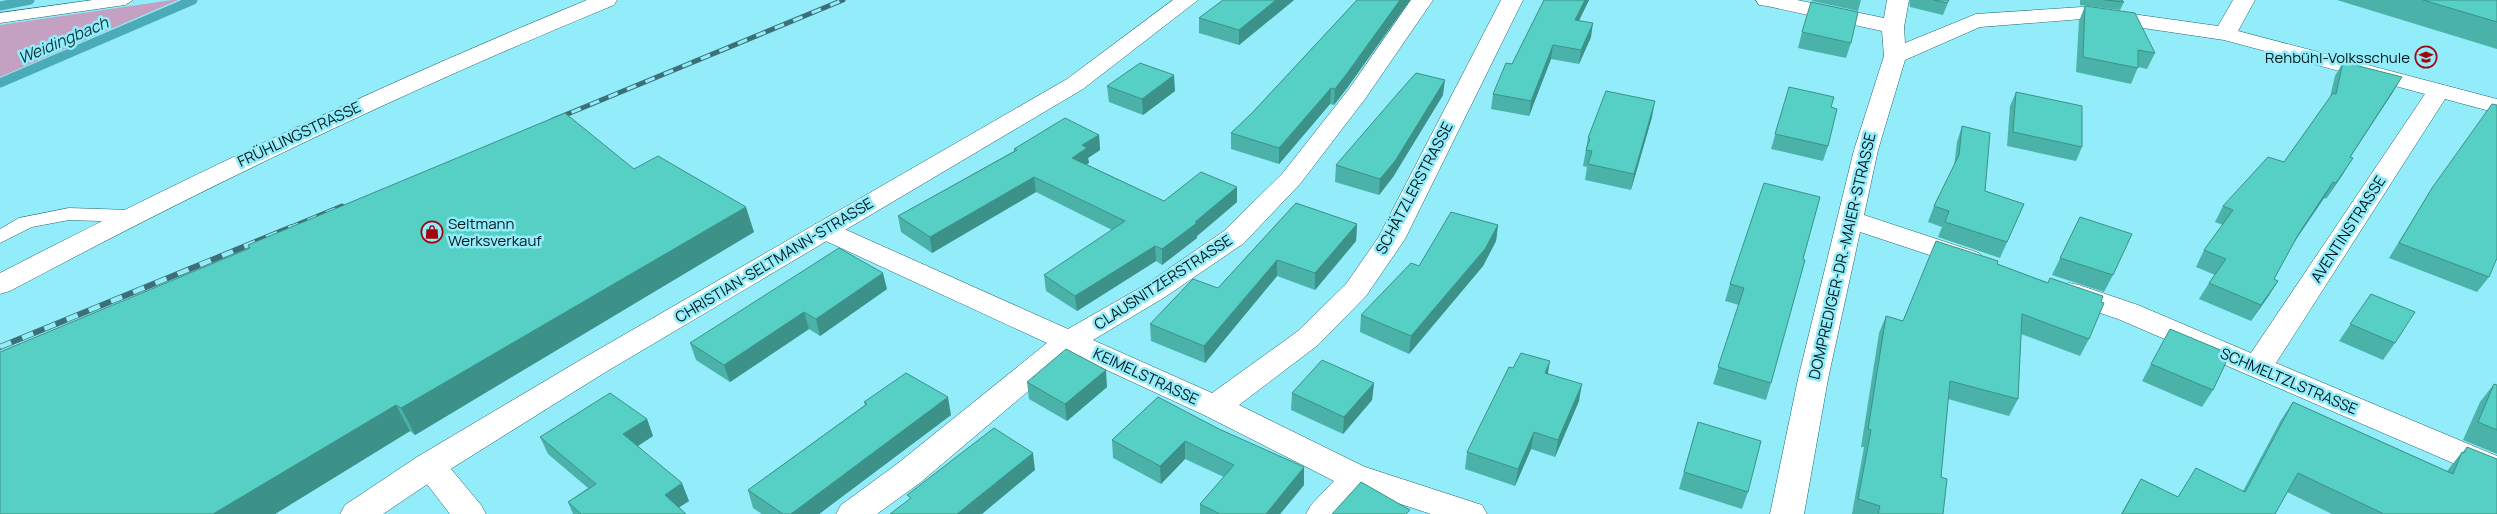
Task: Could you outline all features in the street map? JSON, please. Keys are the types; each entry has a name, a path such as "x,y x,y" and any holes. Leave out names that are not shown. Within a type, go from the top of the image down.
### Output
{"street":[{"name":"FRÜHLINGSTRASSE","path":"0,285 130,216 248,158 462,59 606,0"},
{"name":"CHRISTIAN-SELTMANN-STRASSE","path":"357,514 429,466 824,230 986,138 1075,84 1187,0"},
{"name":"CLAUSNITZERSTRASSE","path":"853,514 909,473 1069,341 1155,290 1234,237 1291,179 1357,94 1422,0"},
{"name":"SCHÄTZLERSTRASSE","path":"1215,407 1308,338 1356,290 1391,239 1512,0"},
{"path":"1767,0 1892,27"},
{"name":"DOMPREDIGER-DR.-MAIER-STRASSE","path":"1787,514 1813,379 1866,150 1895,56 1892,27 1898,0"},
{"path":"2225,34 2244,0"},
{"path":"1895,56 1976,21 2082,13 2225,34 2332,64 2497,106"},
{"name":"AVENTINSTRASSE","path":"2257,368 2439,90"},
{"path":"1851,220 1999,269"},
{"name":"KEIMELSTRASSE","path":"824,230 1215,407 1357,478 1470,514"},
{"name":"SCHMELTZLSTRASSE","path":"2045,284 2128,312 2497,470"},
{"path":"429,466 469,514"},
{"path":"1323,514 1357,478"}],"lane":[{"path":"0,18 125,0"},
{"path":"0,237 26,222 61,216 130,216"}],"shaded area":[{"path":"178,0 0,77 0,25"}],"building":[{"path":"1223,0 1276,0 1239,30 1199,18"},
{"path":"1357,0 1400,0 1335,89 1331,88 1279,148 1231,133 1252,113"},
{"path":"1544,0 1585,0 1575,20 1593,23 1581,50 1553,45 1531,101 1493,94 1506,63 1512,64"},
{"path":"1934,0 1949,0 1947,3"},
{"path":"2105,0 2122,0 2124,2"},
{"path":"2423,0 2497,0 2497,22"},
{"path":"1811,2 1858,12 1851,43 1802,32"},
{"path":"2085,6 2135,13 2155,53 2138,50 2138,68 2083,57"},
{"path":"2343,62 2402,77 2350,157 2353,158 2336,183 2333,182 2298,235 2274,279 2278,281 2261,305 2209,283 2226,259 2204,250 2233,210 2223,206 2268,157 2284,162 2333,93 2336,94"},
{"path":"1140,63 1174,75 1142,99 1107,86"},
{"path":"1416,73 1445,80 1395,161 1380,179 1336,165 1400,91"},
{"path":"1789,87 1834,97 1831,107 1837,109 1828,146 1775,134"},
{"path":"1606,91 1655,101 1634,174 1588,164 1592,151 1586,150 1590,139 1588,138"},
{"path":"2016,92 2082,106 2082,147 2013,132"},
{"path":"2492,104 2497,105 2497,258 2489,277 2399,243 2432,188"},
{"path":"565,113 634,169 658,156 746,207 401,408 396,405 213,514 0,514 0,352 250,248 248,245"},
{"path":"1065,118 1099,135 1082,145 1087,148 1072,158 1164,201 1201,172 1237,187 1195,222 1197,223 1162,249 1155,246 1075,296 1044,275 1125,221 1034,177 930,237 898,216 1017,150 1014,149"},
{"path":"1962,126 1990,133 1985,191 2024,204 2007,242 1945,222 1949,211 1934,206 1959,155"},
{"path":"1764,183 1820,197 1803,259 1805,260 1771,383 1718,367 1744,288 1730,284"},
{"path":"1296,203 1357,224 1315,273 1277,260 1204,346 1150,324 1193,279 1218,288"},
{"path":"1451,212 1498,225 1485,249 1411,336 1361,315 1411,263 1419,266"},
{"path":"2080,217 2132,234 2113,275 2060,258"},
{"path":"1936,241 1998,261 1997,264 2048,283 2050,278 2103,296 2101,302 2104,303 2089,339 2022,314 2018,399 1950,381 1941,477 1947,479 1943,514 1878,514 1880,506 1858,499 1871,430 1868,429 1886,316 1903,321"},
{"path":"839,248 883,273 816,319 804,312 724,365 690,343"},
{"path":"2371,294 2415,312 2395,343 2350,324"},
{"path":"2170,329 2230,354 2213,390 2151,364"},
{"path":"1066,349 1106,370 1065,404 1027,382"},
{"path":"1521,353 1550,361 1545,373 1582,384 1558,440 1534,432 1518,469 1467,452 1509,367 1513,368"},
{"path":"1322,360 1374,383 1344,417 1292,393"},
{"path":"906,373 948,397 791,514 783,514 748,490 867,404 864,402"},
{"path":"2494,384 2497,385 2497,430 2478,422"},
{"path":"610,393 647,419 623,434 682,483 665,495 686,514 581,514 568,502 596,484 540,437"},
{"path":"1158,397 1219,429 1304,467 1266,514 1220,514 1200,504 1234,465 1185,441 1160,466 1112,440"},
{"path":"2293,402 2453,474 2462,452 2464,453 2467,447 2497,459 2497,514 2384,514 2298,473 2275,514 2122,514 2141,479 2178,497 2196,468 2245,492"},
{"path":"1698,422 1761,441 1748,492 1684,472"},
{"path":"994,428 1033,453 957,514 890,514 911,498 907,495"},
{"path":"1361,482 1410,510 1406,514 1332,514"}],"waterway":[{"path":"0,6 30,0"},
{"name":"Weidingbach","path":"0,83 193,0"}],"railway":[{"path":"553,120 843,0"},
{"path":"289,228 342,206"},
{"path":"0,347 292,227"}],"place":[{"name":"Rehbühl-Volksschule","path":"2426,57"},
{"name":"Seltmann Werksverkauf","path":"432,232"}]}
